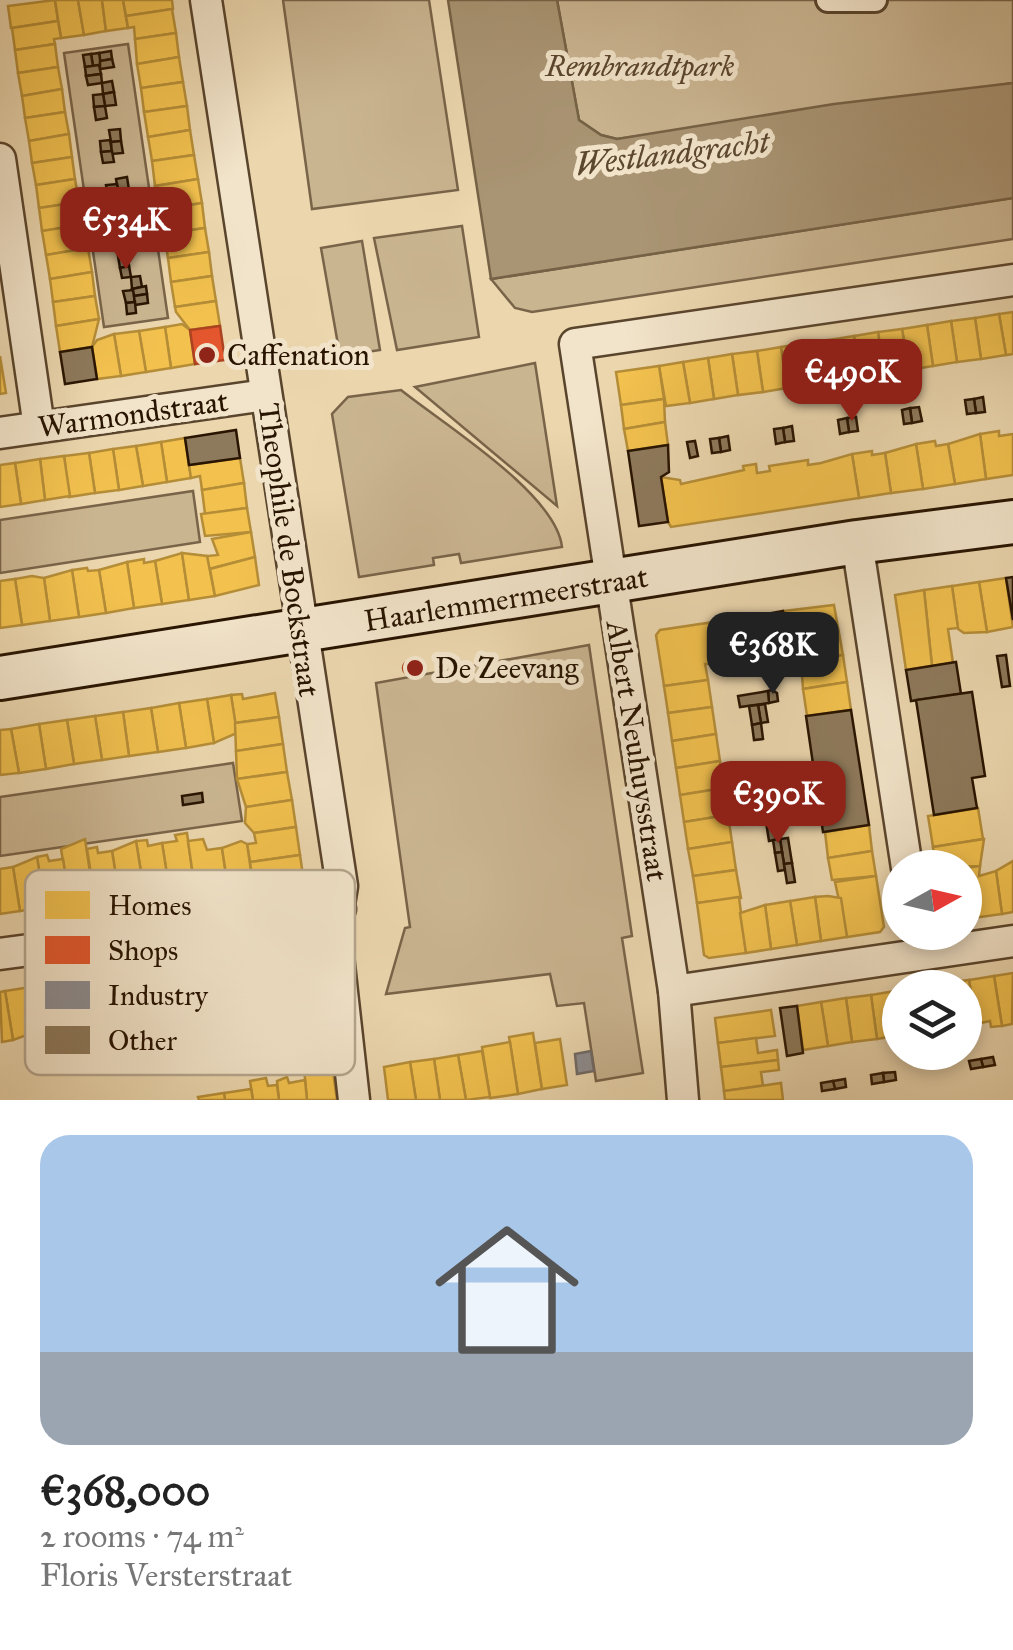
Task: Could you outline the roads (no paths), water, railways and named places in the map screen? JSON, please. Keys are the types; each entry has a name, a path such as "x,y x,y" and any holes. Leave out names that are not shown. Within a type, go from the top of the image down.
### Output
{"main road":[{"name":"Haarlemmermeerstraat","path":"0,678 857,542 1013,522"}],"street":[{"name":"Theophile de Bockstraat","path":"206,0 339,870"},
{"path":"828,0 875,0"},
{"path":"0,158 39,428"},
{"name":"Albert Neuhuysstraat","path":"683,1100 674,992 576,344 1013,280"},
{"name":"Warmondstraat","path":"0,434 266,395"},
{"path":"857,542 904,850"},
{"path":"982,942 1013,941"},
{"path":"674,992 888,950"},
{"path":"0,954 25,951"},
{"name":"Theophile de Bockstraat","path":"351,1075 354,1100"}],"water":[{"name":"Westlandgracht","path":"448,0 557,0 579,120 601,135 617,139 834,104 1013,83 1013,198 491,279"}],"place":[{"name":"Caffenation","path":"207,355"},
{"name":"De Zeevang","path":"415,668"}],"park label":[{"name":"Rembrandtpark","path":"640,66"}]}
